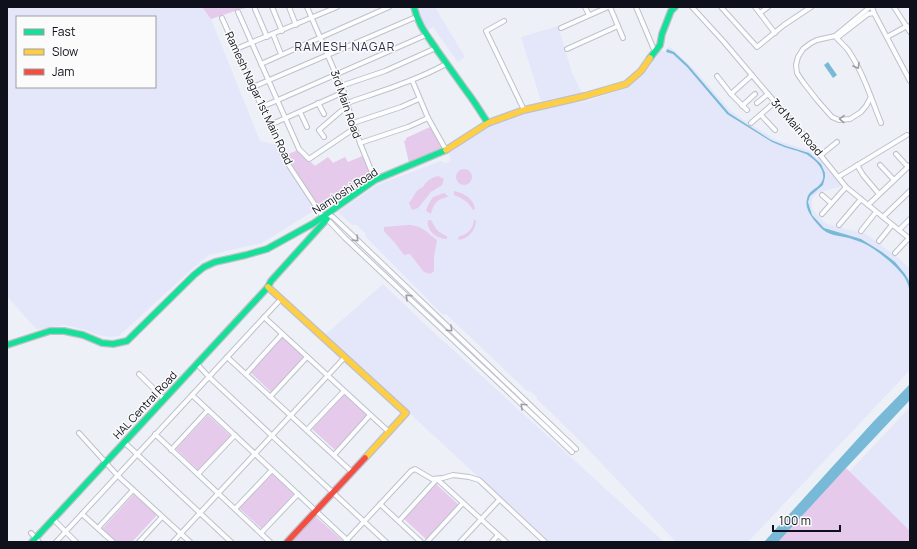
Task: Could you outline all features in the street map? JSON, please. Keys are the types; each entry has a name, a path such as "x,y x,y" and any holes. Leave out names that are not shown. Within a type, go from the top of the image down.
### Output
{"street":[{"path":"272,7 282,30"},
{"path":"289,7 296,25"},
{"name":"3rd Main Road","path":"307,7 344,92 354,126 375,180"},
{"path":"236,50 296,25 325,9 337,7"},
{"path":"261,64 389,7"},
{"path":"414,7 416,17 426,35 488,123"},
{"path":"585,7 589,15"},
{"path":"561,28 609,7 623,38"},
{"path":"636,7 655,52"},
{"name":"Namjoshi Road","path":"7,346 50,331 64,331 83,335 102,343 113,344 127,341 204,267 215,262 267,249 325,217 375,180 446,150 488,123 524,110 585,96 626,84 641,72 660,45 670,15 675,7"},
{"name":"3rd Main Road","path":"692,7 809,140 846,187 909,238"},
{"path":"721,7 757,47 784,25 811,7"},
{"path":"755,7 775,32"},
{"path":"760,13 768,7"},
{"path":"836,38 871,7 910,81"},
{"path":"894,7 910,32"},
{"path":"255,9 267,37"},
{"path":"238,12 298,149 309,159 354,126 419,99"},
{"path":"871,97 862,112 850,119 839,120 832,117 799,78 796,65 798,57 803,49 811,43 817,40 836,38 868,14 874,13"},
{"path":"253,87 416,17"},
{"name":"Ramesh Nagar 1st Main Road","path":"222,18 290,167 325,217"},
{"path":"504,22 486,31 524,110"},
{"path":"567,49 618,26"},
{"path":"887,37 907,26"},
{"path":"273,34 281,54"},
{"path":"262,107 426,35"},
{"path":"836,38 848,50 862,76 881,123"},
{"path":"341,86 385,71 436,48"},
{"path":"324,137 319,130 348,105 430,73 446,64"},
{"path":"731,94 752,75"},
{"path":"717,76 731,94 747,110"},
{"path":"412,80 428,118 446,150"},
{"path":"270,125 344,92"},
{"path":"742,106 755,94"},
{"path":"757,103 768,94"},
{"path":"751,124 775,102"},
{"path":"318,103 324,114"},
{"path":"300,112 307,127"},
{"path":"761,115 775,130"},
{"path":"360,143 408,127 428,118"},
{"path":"838,177 908,135"},
{"path":"821,155 836,142"},
{"path":"868,205 909,166 896,154"},
{"path":"857,165 863,175 879,194"},
{"path":"880,165 894,180"},
{"path":"822,214 846,187"},
{"path":"883,217 910,191"},
{"path":"822,195 831,203"},
{"path":"839,225 861,199"},
{"path":"861,231 876,212"},
{"path":"325,217 333,217 346,229 576,449"},
{"path":"325,217 345,238 572,452"},
{"name":"HAL Central Road","path":"35,541 53,519 270,284 325,217"},
{"path":"899,230 910,219"},
{"path":"879,241 892,224"},
{"path":"895,253 909,238"},
{"path":"270,284 281,299 406,413 287,542"},
{"path":"56,542 281,299"},
{"path":"264,317 389,432"},
{"path":"246,374 282,334"},
{"path":"227,357 352,472"},
{"path":"270,397 307,357"},
{"path":"173,542 345,357"},
{"path":"197,364 209,377 386,542"},
{"path":"139,374 164,399"},
{"path":"307,430 344,391"},
{"path":"192,395 347,541 411,471 415,470 432,479 453,475 479,480 545,542"},
{"path":"172,450 208,410"},
{"path":"334,455 370,415"},
{"path":"79,433 117,475 190,542"},
{"path":"155,434 270,542"},
{"path":"198,474 235,435"},
{"path":"124,442 231,542"},
{"path":"235,509 272,470"},
{"path":"438,479 506,542"},
{"path":"399,521 438,479"},
{"path":"98,528 133,490"},
{"path":"261,533 298,494"},
{"path":"460,542 499,500"},
{"path":"427,542 463,503"},
{"path":"380,504 421,542"},
{"path":"82,514 113,542"},
{"path":"139,542 162,517"},
{"path":"53,519 76,542"},
{"path":"31,533 35,541"},
{"path":"492,542 498,535"}],"shaded area":[{"path":"7,7 202,7 211,19 260,141 277,145 287,166 315,210 262,243 209,255 119,336 112,337 97,335 85,330 64,325 36,329 7,296"},
{"path":"202,7 250,7 211,19"},
{"path":"417,7 435,7 465,57 458,62 433,27 428,30 419,14"},
{"path":"558,26 572,73 582,93 541,101 521,37"},
{"path":"669,46 692,67 731,111 739,117 776,140 810,151 819,158 842,186 817,193 812,198 812,209 825,223 866,234 901,260 910,269 910,370 748,542 676,542 583,444 537,399 537,397 527,391 446,314 443,315 365,236 366,234 357,225 352,225 338,212 377,185 441,161 445,163 448,162 450,160 449,153 492,124 522,113 558,105 587,101 628,87 644,74 661,50 666,52"},
{"path":"430,127 443,149 409,163 404,141 406,138"},
{"path":"298,150 315,166 328,157 333,163 345,157 348,162 362,156 366,157 372,178 326,211 318,206 286,155"},
{"path":"461,169 467,169 472,174 470,183 467,185 461,185 456,180 456,174"},
{"path":"438,176 444,179 442,185 431,192 418,208 412,210 409,203 416,192 429,180"},
{"path":"454,191 471,199 475,209 473,210 460,197 454,195"},
{"path":"444,193 448,196 436,202 431,214 426,211 433,197"},
{"path":"428,220 431,220 437,230 447,236 447,239 440,238 430,231"},
{"path":"474,220 476,220 476,224 471,233 459,240 458,237 467,233 471,229"},
{"path":"407,225 420,228 437,240 434,257 434,271 430,274 424,272 410,254 404,255 384,231 384,227"},
{"path":"383,284 428,327 664,542 550,542 501,498 325,335"},
{"path":"282,337 305,358 272,393 249,371"},
{"path":"344,394 367,415 335,450 312,429"},
{"path":"910,407 910,531 849,472"},
{"path":"208,415 231,436 199,471 176,449"},
{"path":"846,468 910,531 910,542 776,542"},
{"path":"271,473 294,494 262,529 239,508"},
{"path":"436,484 459,505 427,540 404,519"},
{"path":"134,494 157,515 132,542 117,542 102,529"},
{"path":"315,516 342,540 340,542 291,542"}],"water":[{"path":"667,49 674,52 688,65 729,113 771,140 809,153 821,164 825,173 823,185 810,196 808,202 812,215 824,228 861,239 895,262 908,279 910,284 910,292 903,275 881,254 861,242 827,232 821,228 813,218 808,211 806,203 807,199 809,194 821,183 823,179 821,168 815,161 808,155 772,142 727,114 687,67 673,54 666,52"},
{"path":"828,62 837,75 833,78 824,65"},
{"path":"910,384 910,400 778,542 764,542 873,422"}],"traffic: fast":[{"path":"414,7 420,25 426,35 488,123"},
{"path":"650,58 660,45 662,34 671,11 675,7"},
{"path":"7,345 50,331 64,331 83,335 102,343 113,344 127,341 204,267 215,262 267,249 314,223 375,180 446,150"},
{"path":"32,542 268,287 271,281 327,219"}],"traffic: slow":[{"path":"446,150 488,123 524,110 585,96 626,84 641,71 650,58"},
{"path":"268,287 406,413 365,458"}],"traffic: jam":[{"path":"287,542 365,458"}],"district":[{"name":"RAMESH NAGAR","path":"345,47"}]}
